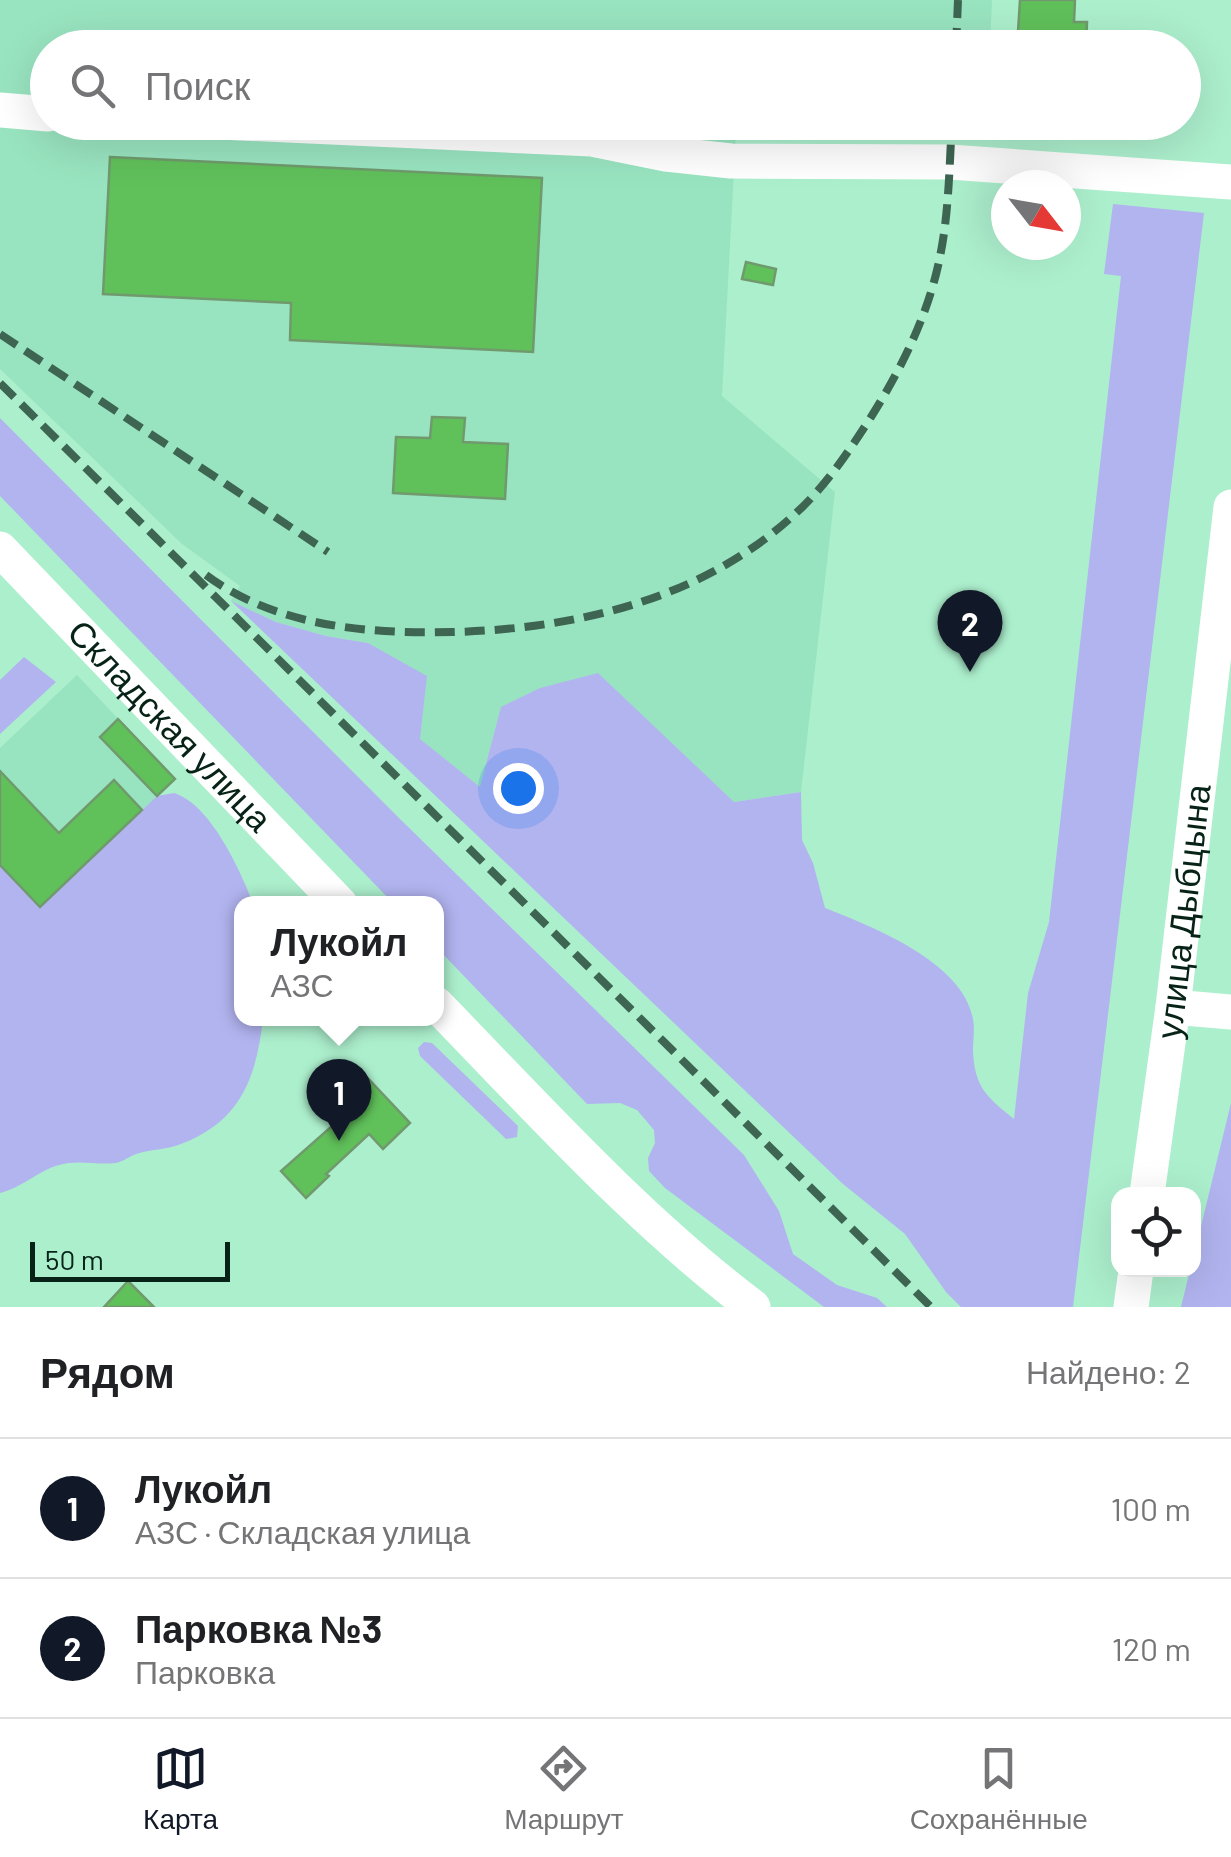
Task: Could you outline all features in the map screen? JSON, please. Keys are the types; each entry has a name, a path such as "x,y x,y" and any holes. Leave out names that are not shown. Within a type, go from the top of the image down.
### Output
{"street":[{"path":"0,110 30,112"},
{"path":"599,140 666,154 731,160 950,162 1231,182"},
{"name":"улица Дыбцына","path":"1148,1187 1173,1008 1231,507"},
{"name":"Складская улица","path":"0,549 332,896"},
{"path":"1173,1008 1231,1012"},
{"path":"444,1012 568,1140 698,1265 753,1307"},
{"path":"1131,1307 1135,1277"}],"shaded area":[{"path":"0,0 992,0 991,30 30,30 30,140 736,140 722,396 835,492 801,792 734,802 481,788 419,739 368,643 276,622 231,601 240,586 182,544 0,369"},
{"path":"1113,204 1204,213 1073,1307 961,1307 905,1234 843,1184 231,601 276,622 368,643 427,676 420,739 480,787 501,707 540,688 598,673 734,802 801,792 802,840 813,863 825,908 913,949 952,980 966,999 973,1019 974,1063 979,1082 989,1097 1014,1119 1028,993 1049,922 1121,276 1104,274"},
{"path":"0,418 400,819 744,1155 779,1211 793,1254 837,1285 877,1298 887,1307 824,1307 665,1188 649,1171 654,1130 637,1110 620,1103 587,1104 444,955 444,896 386,896 0,496"},
{"path":"24,657 56,682 0,734 0,680"},
{"path":"77,675 175,779 40,907 0,865 0,748"},
{"path":"174,793 200,810 232,856 250,896 234,896 234,1026 262,1026 250,1078 242,1095 218,1123 181,1144 141,1152 121,1162 59,1165 0,1193 0,865 40,907 157,796"},
{"path":"424,1042 432,1043 518,1126 517,1137 506,1139 420,1056 418,1048"},
{"path":"1231,1103 1231,1307 1181,1307 1188,1277 1201,1277 1201,1226"}],"building":[{"path":"1020,0 1075,0 1074,22 1087,22 1087,30 1018,30"},
{"path":"110,157 542,178 533,352 290,340 291,303 103,294"},
{"path":"746,262 776,269 773,285 742,279"},
{"path":"432,417 465,418 463,442 508,444 505,499 393,493 396,437 430,438"},
{"path":"118,719 175,779 157,796 100,737"},
{"path":"0,771 59,833 114,780 142,810 40,907 0,865"},
{"path":"362,1072 410,1123 383,1149 369,1134 306,1198 281,1171 348,1112 335,1098"},
{"path":"128,1281 154,1307 104,1307"}],"railway":[{"path":"957,30 958,0"},
{"path":"206,575 262,606 324,624 356,629 453,632 499,630 591,616 679,588 721,567 760,543 817,491 863,430 902,363 927,305 942,248 951,140"},
{"path":"0,334 328,552"},
{"path":"0,383 931,1307"}],"place":[{"name":"Парковка №3","path":"970,672"},
{"name":"Лукойл","path":"339,1141"}]}
